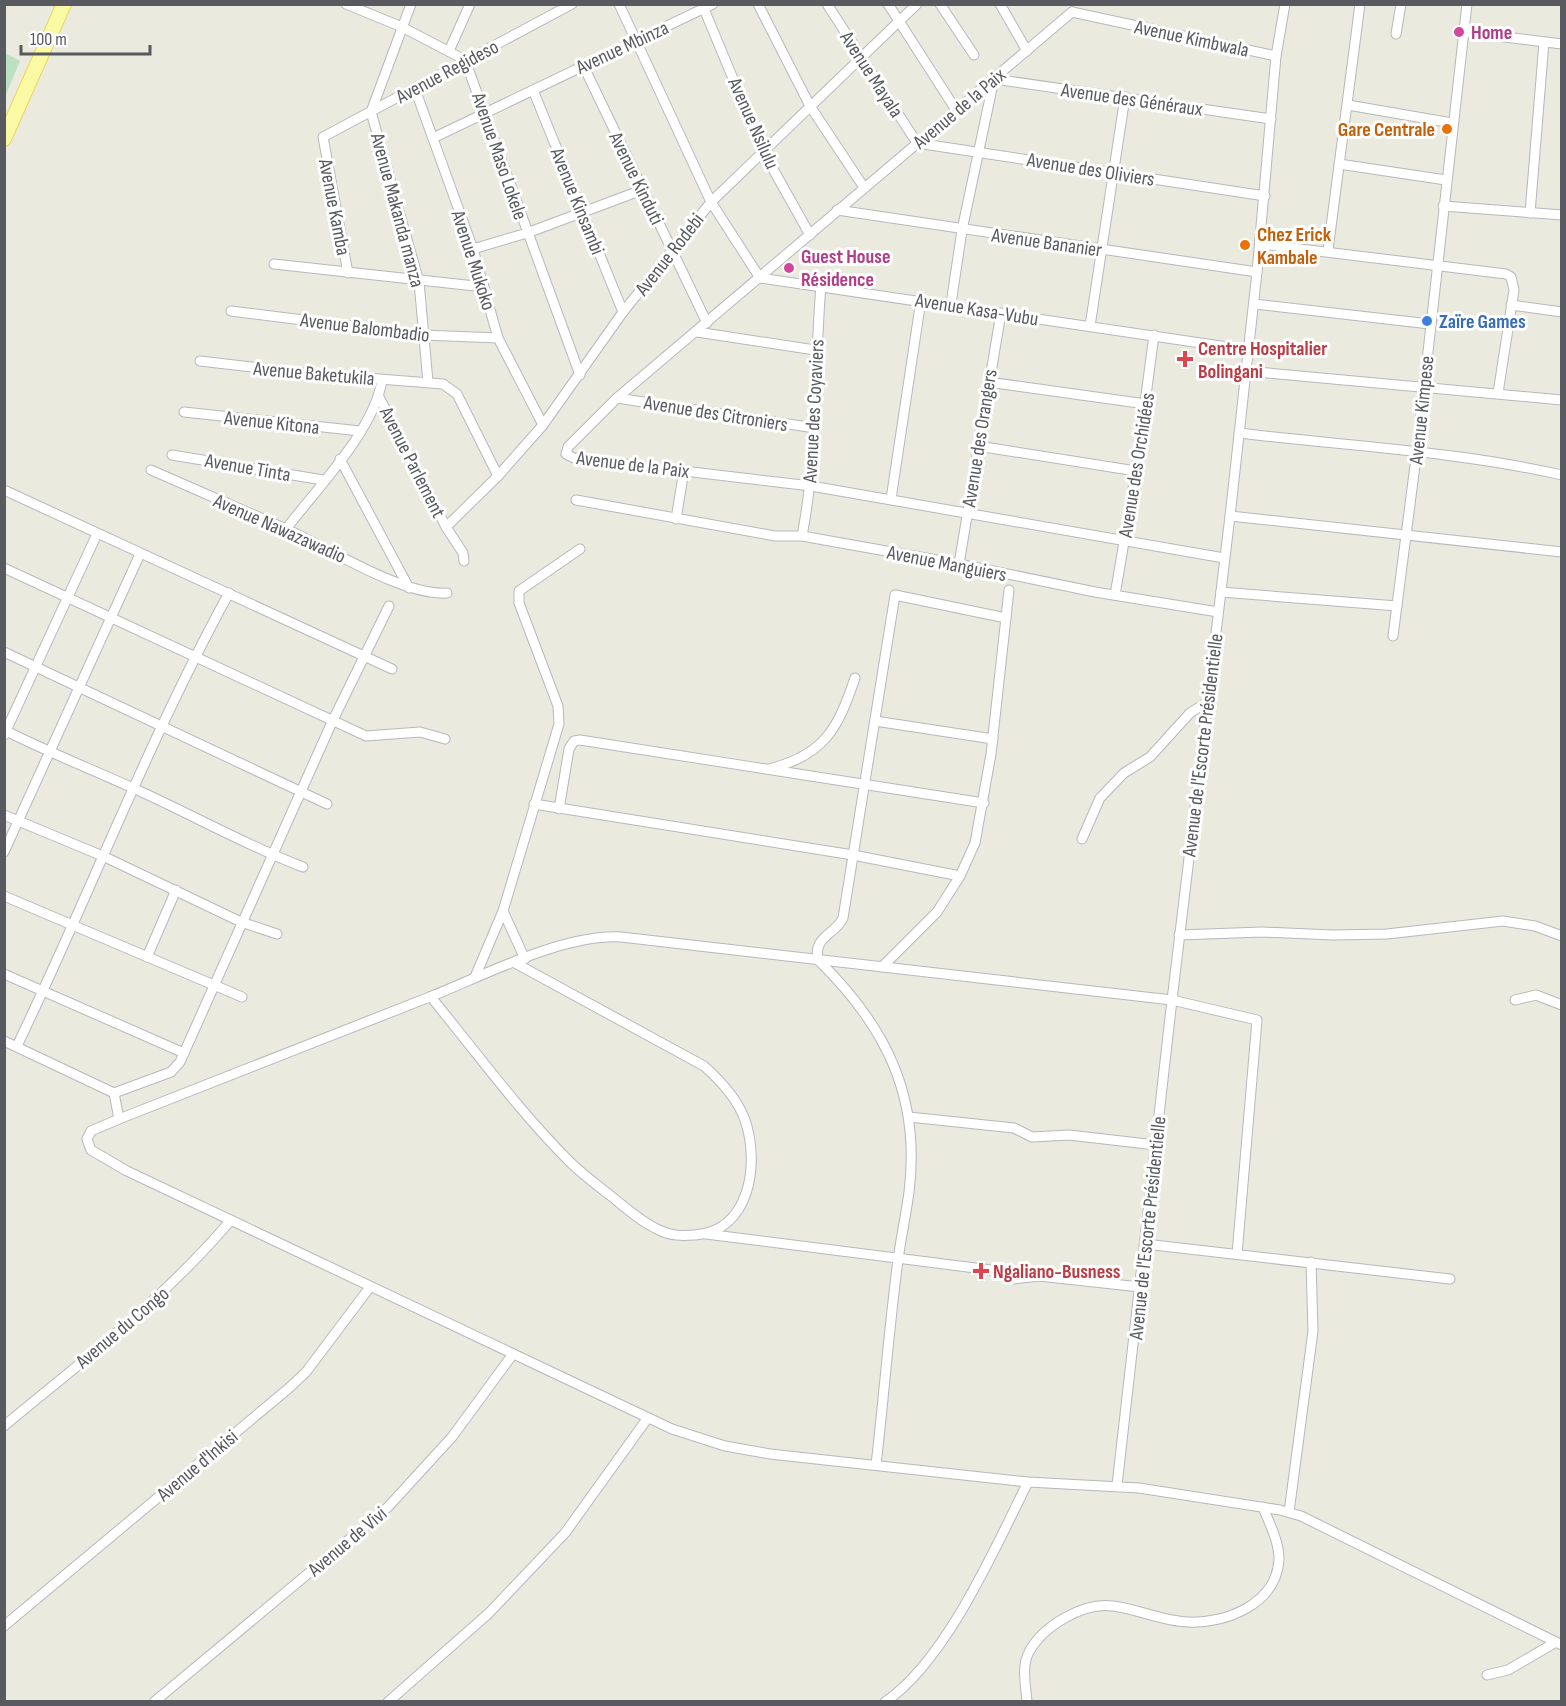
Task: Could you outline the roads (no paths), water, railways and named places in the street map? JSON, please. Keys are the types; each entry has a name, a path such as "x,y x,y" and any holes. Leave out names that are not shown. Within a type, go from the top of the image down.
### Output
{"main road":[{"path":"4,139 64,4"}],"street":[{"path":"346,4 402,27 465,60"},
{"path":"371,112 411,4"},
{"path":"449,51 471,4"},
{"name":"Avenue Regideso","path":"322,140 326,135 572,4"},
{"path":"619,4 638,40 711,202 760,278"},
{"path":"758,4 810,106 863,186"},
{"name":"Avenue Mayala","path":"827,4 917,143"},
{"path":"888,4 956,110"},
{"name":"Avenue Rodebi","path":"446,527 498,476 543,426 623,312 711,202 917,4"},
{"path":"940,4 974,55"},
{"path":"1000,4 1027,51"},
{"name":"Avenue de l'Escorte Présidentielle","path":"1117,1485 1254,304 1276,56 1285,4"},
{"path":"1328,250 1360,4"},
{"path":"1396,34 1401,4"},
{"name":"Avenue Kimpese","path":"1393,636 1417,450 1467,4"},
{"name":"Avenue Mbinza","path":"433,138 708,7"},
{"name":"Avenue Nsilulu","path":"708,7 764,153 810,235"},
{"name":"Avenue de la Paix","path":"1069,8 1027,51 863,186 810,235 617,398 568,447 566,454 574,458 811,486 1224,558"},
{"name":"Avenue Kimbwala","path":"1069,8 1276,56"},
{"path":"1464,32 1562,44"},
{"path":"1530,213 1544,42"},
{"name":"Avenue Maso Lokele","path":"465,60 487,114 527,233 580,375"},
{"name":"Avenue Kinduti","path":"583,65 707,323"},
{"path":"951,304 962,230 993,80"},
{"name":"Avenue des Généraux","path":"993,80 1271,119"},
{"name":"Avenue Mukoko","path":"416,89 473,249 498,338 543,426"},
{"name":"Avenue Kinsambi","path":"533,90 623,312"},
{"path":"1090,326 1125,97"},
{"path":"1348,105 1452,123"},
{"name":"Avenue Makanda manza","path":"371,112 419,282 428,382"},
{"name":"Avenue Kamba","path":"322,140 348,273"},
{"name":"Avenue des Oliviers","path":"917,143 1264,196"},
{"path":"1339,164 1446,180"},
{"path":"473,249 527,233 642,190"},
{"path":"1443,206 1562,215"},
{"name":"Avenue Bananier","path":"837,210 1257,272"},
{"path":"1260,244 1328,250 1506,274 1514,282 1498,393"},
{"path":"274,264 419,282 484,287"},
{"name":"Avenue Kasa-Vubu","path":"760,278 951,304 1248,350"},
{"name":"Avenue des Coyaviers","path":"802,536 811,486 815,428 815,350 820,285"},
{"path":"891,499 921,300"},
{"path":"1254,304 1430,324"},
{"path":"1511,305 1562,312"},
{"name":"Avenue Balombadio","path":"231,311 423,335 498,338"},
{"name":"Avenue des Orangers","path":"959,564 1000,313"},
{"path":"697,332 815,350"},
{"name":"Avenue des Orchidées","path":"1115,595 1136,471 1154,335"},
{"name":"Avenue Baketukila","path":"200,361 382,380 428,382 450,387 457,394 498,476"},
{"path":"1246,371 1562,400"},
{"path":"286,529 360,431 380,397 382,380"},
{"path":"988,382 1146,404"},
{"name":"Avenue Parlement","path":"380,397 446,527 463,553 464,561"},
{"name":"Avenue des Citroniers","path":"617,398 815,428"},
{"name":"Avenue Kitona","path":"184,412 360,431"},
{"path":"1239,433 1356,447 1417,450 1507,463 1562,475"},
{"path":"978,446 1136,471"},
{"name":"Avenue Tinta","path":"172,454 323,480"},
{"path":"340,459 409,588"},
{"name":"Avenue Nawazawadio","path":"151,470 286,529 409,588 433,594 447,593"},
{"path":"676,519 684,470"},
{"path":"4,490 392,669"},
{"name":"Avenue Manguiers","path":"576,500 775,536 802,536 1218,612"},
{"path":"1230,516 1407,533 1562,552"},
{"path":"97,534 5,732 49,754 135,789 272,855 303,867"},
{"path":"475,977 503,911 560,715 519,603 519,591 580,549"},
{"path":"4,852 140,554"},
{"path":"4,568 68,600 366,736 420,732 444,739"},
{"path":"882,968 937,912 960,876 975,843 984,803 993,739 1009,590"},
{"path":"1221,592 1397,606"},
{"path":"17,1046 75,926 194,658 230,593"},
{"path":"818,960 821,939 839,926 843,918 895,595 1006,618"},
{"path":"4,1041 114,1093 171,1072 176,1068 303,791 332,722 389,606"},
{"path":"4,652 164,725 327,804"},
{"path":"764,770 794,761 820,744 840,720 855,678"},
{"path":"1082,839 1100,798 1124,773 1150,757 1190,713 1207,702"},
{"path":"875,721 993,739"},
{"path":"559,809 569,749 574,741 984,803"},
{"path":"534,804 853,855 960,876"},
{"path":"4,815 105,856 241,922 277,934"},
{"path":"147,957 176,890"},
{"path":"4,896 242,997"},
{"path":"503,911 525,960"},
{"path":"1179,935 1262,932 1333,935 1387,934 1511,921 1562,936"},
{"path":"1237,1254 1257,1020 1172,1000 601,936 579,940 475,977 431,997 118,1119 91,1131 87,1139 91,1150 127,1171 647,1419 695,1437 747,1451 1028,1482 1117,1485 1289,1512 1559,1643"},
{"path":"818,960 850,991 885,1043 909,1117 911,1171 898,1259 876,1465"},
{"path":"514,963 704,1066 719,1079 737,1103 745,1122 751,1150 750,1177 743,1205 729,1223 706,1234"},
{"path":"4,974 184,1053"},
{"path":"1515,1000 1536,995 1561,1005"},
{"path":"431,997 539,1130 571,1163 642,1221 660,1231 678,1236 706,1234 999,1271 1014,1279 1039,1276 1140,1287"},
{"path":"114,1093 118,1119"},
{"path":"909,1117 1014,1128 1032,1137 1069,1135 1156,1144"},
{"name":"Avenue du Congo","path":"4,1426 147,1308 184,1274 231,1220"},
{"path":"1145,1244 1450,1279"},
{"path":"1289,1512 1313,1331 1311,1262"},
{"name":"Avenue d'Inkisi","path":"4,1626 298,1380 349,1318 370,1287"},
{"name":"Avenue de Vivi","path":"154,1701 388,1507 452,1437 513,1354"},
{"path":"388,1701 489,1613 565,1533 647,1419"},
{"path":"885,1701 912,1677 945,1636 1028,1482"},
{"path":"1028,1701 1025,1679 1028,1653 1059,1622 1081,1610 1096,1606 1113,1606 1167,1620 1190,1622 1214,1620 1255,1604 1268,1591 1276,1574 1279,1558 1275,1538 1263,1507"},
{"path":"1486,1675 1508,1670 1559,1643"}],"place":[{"name":"Home","path":"1459,32"},
{"name":"Gare Centrale","path":"1447,129"},
{"name":"Chez Erick Kambale","path":"1245,245"},
{"name":"Guest House Résidence","path":"789,268"},
{"name":"Zaïre Games","path":"1427,321"},
{"name":"Centre Hospitalier Bolingani","path":"1185,359"},
{"name":"Ngaliano-Busness","path":"981,1271"}]}
